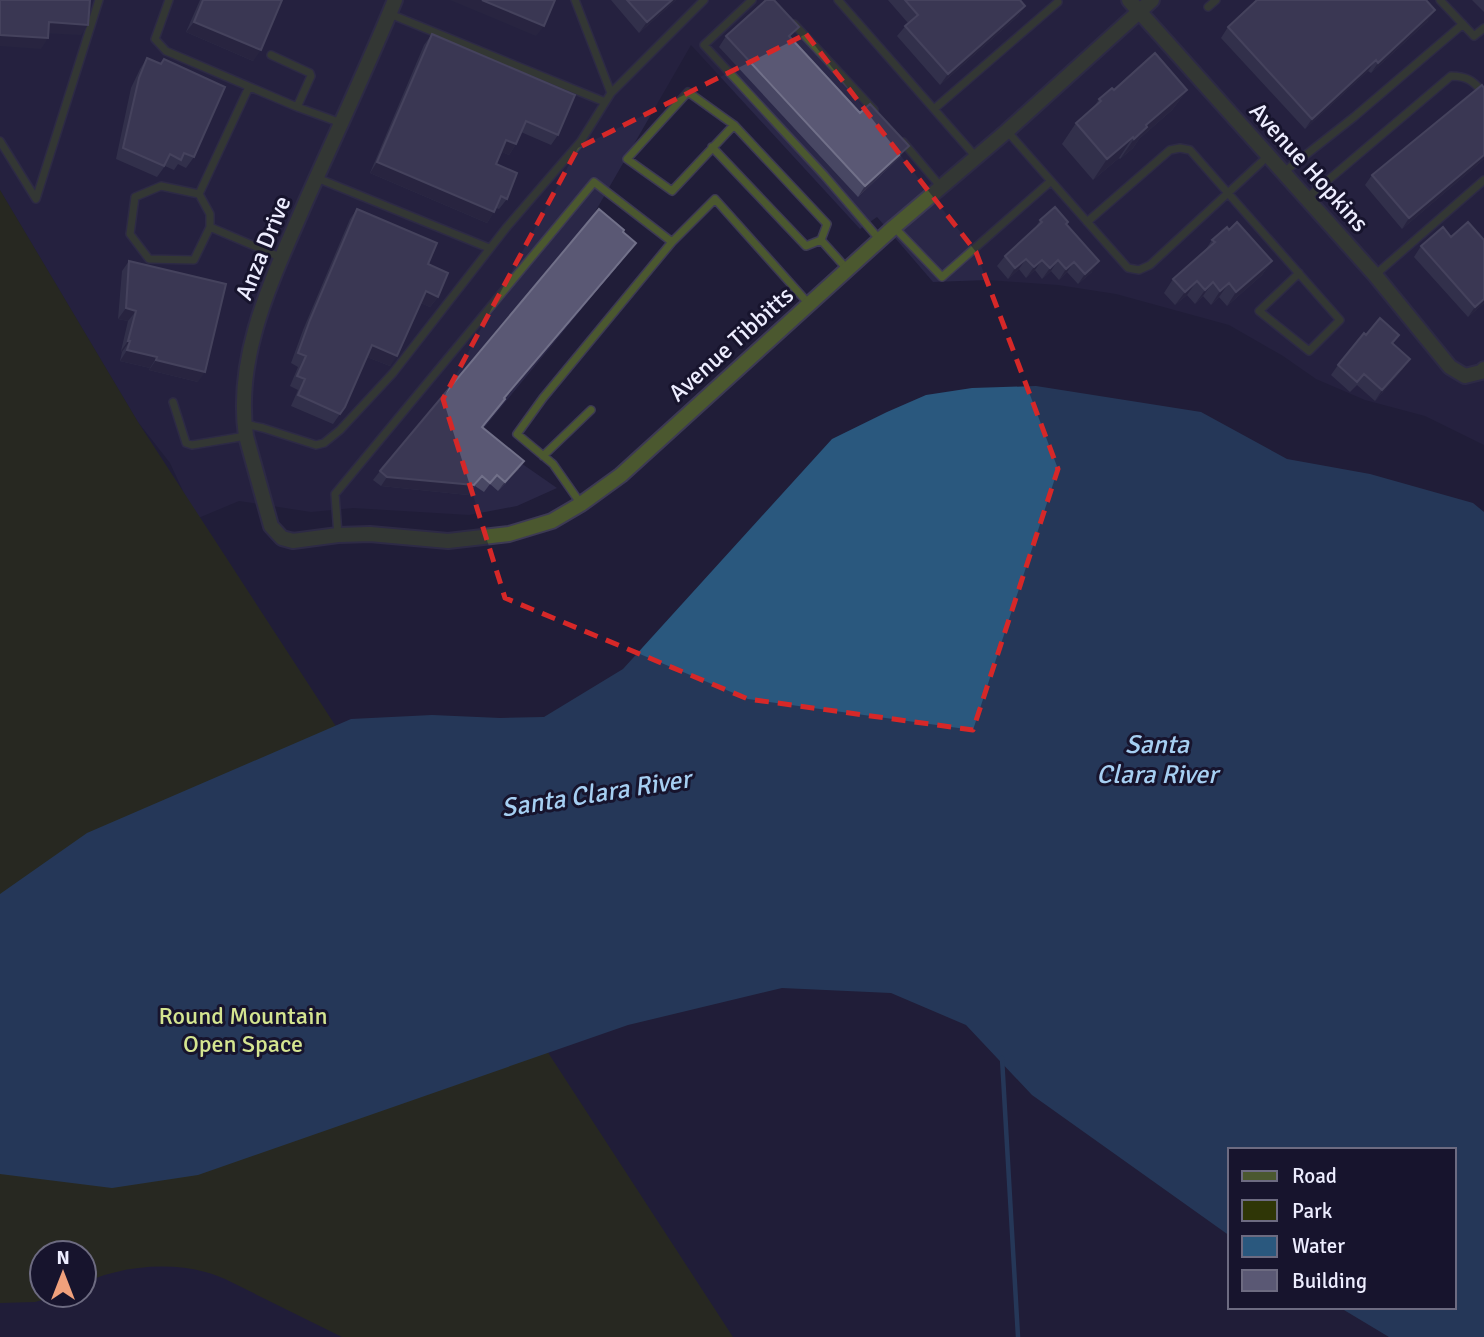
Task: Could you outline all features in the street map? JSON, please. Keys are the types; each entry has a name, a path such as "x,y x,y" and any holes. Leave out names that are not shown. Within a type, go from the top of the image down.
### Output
{"street":[{"name":"Avenue Hopkins","path":"1129,0 1375,275 1450,367 1465,376 1483,374"},
{"name":"Avenue Tibbitts","path":"271,526 282,538 293,541 370,534 448,541 509,534 552,521 581,504 621,475 847,269 1007,131 1152,0"},
{"name":"Anza Drive","path":"271,526 245,430 244,380 253,332 282,257 392,7"}],"lane":[{"path":"0,141 36,199 99,0"},
{"path":"169,0 155,38 166,51 341,123"},
{"path":"575,0 611,93"},
{"path":"173,402 186,443 192,445 245,430 263,428 316,445 324,443 340,430 393,373 489,248 581,141 611,93 704,0"},
{"path":"752,0 704,45 880,240"},
{"path":"838,0 976,157"},
{"path":"1208,7 1216,0"},
{"path":"1440,0 1474,36 1484,28"},
{"path":"934,109 1058,2"},
{"path":"392,7 605,102"},
{"path":"790,19 876,113"},
{"path":"1284,172 1354,117 1463,24"},
{"path":"271,55 310,73 297,107"},
{"path":"1307,198 1451,76 1464,76 1482,88"},
{"path":"199,194 249,87"},
{"path":"712,147 806,246 821,240 827,224 734,125 688,92 627,159 672,191 712,147 734,125"},
{"path":"1007,131 1128,268 1139,270 1150,265 1269,155"},
{"path":"893,132 941,187"},
{"path":"1087,222 1170,150 1190,150 1299,273 1340,320 1309,351 1259,311 1299,273"},
{"path":"317,178 489,248"},
{"path":"1375,275 1484,180"},
{"path":"894,227 942,277 1051,181"},
{"path":"338,535 335,494 594,182 672,242"},
{"path":"161,186 199,194 210,214 210,227 194,260 149,259 130,234 135,197 161,186"},
{"path":"581,504 553,464 517,434 543,398 672,242 715,199 809,304"},
{"path":"210,227 282,257"},
{"path":"821,240 847,269"},
{"path":"543,456 591,410"}],"highlighted area":[{"path":"806,34 976,252 1058,469 973,730 748,699 505,598 443,399 578,148"}],"shaded area":[{"path":"0,0 1484,0 1484,445 1425,416 1365,400 1316,379 1283,356 1229,325 1116,294 1058,285 988,280 933,282 877,217 860,229 691,45 595,212 635,244 479,434 557,488 517,506 469,515 353,508 311,512 239,501 196,519 170,463 138,422 0,190"}],"green space":[{"name":"Round Mountain Open Space","path":"0,190 138,422 733,1337 342,1337 209,1273 154,1267 135,1268 98,1278 98,1239 28,1239 28,1302 0,1303"}],"water":[{"name":"Santa Clara River","path":"1036,386 1201,412 1287,459 1370,474 1473,503 1484,512 1484,1337 1389,1337 1342,1309 1456,1309 1456,1148 1228,1148 1228,1235 1032,1095 966,1025 891,993 782,988 628,1025 198,1175 112,1188 0,1174 0,894 87,833 351,719 432,715 544,717 623,669 832,439 926,395 972,388"}],"building":[{"path":"0,0 90,0 88,25 49,22 48,38 0,35"},
{"path":"203,0 282,0 261,50 194,22"},
{"path":"482,0 555,0 544,26"},
{"path":"627,0 672,0 647,22"},
{"path":"766,0 774,0 799,27 789,36 860,113 870,104 909,146 865,186 726,36"},
{"path":"905,0 1020,0 1025,6 948,74 905,26 918,15"},
{"path":"1257,0 1426,0 1435,10 1312,119 1228,27"},
{"path":"432,34 575,95 558,135 526,121 516,144 506,140 496,164 517,173 507,199 501,196 494,212 377,162"},
{"path":"1155,53 1187,90 1146,125 1134,139 1133,137 1107,159 1076,123 1101,101 1099,99 1112,88 1114,90"},
{"path":"147,58 161,64 164,59 225,87 194,157 184,153 181,160 170,154 164,166 123,148 139,78"},
{"path":"1482,85 1484,155 1409,218 1372,175"},
{"path":"1055,207 1068,222 1066,224 1099,261 1085,274 1074,262 1066,269 1058,260 1050,268 1042,260 1034,267 1026,259 1015,268 1005,256"},
{"path":"357,209 437,243 428,264 448,273 438,297 426,291 397,356 372,345 340,414 298,395 305,379 297,376 306,356 298,353"},
{"path":"599,209 636,243 482,427 524,461 505,482 497,475 490,483 482,476 474,485 387,477 380,471"},
{"path":"1237,222 1272,261 1236,292 1229,283 1220,291 1213,282 1205,290 1197,281 1185,292 1173,279 1215,242 1212,240"},
{"path":"1468,222 1484,240 1484,299 1475,307 1421,246 1443,227 1451,237"},
{"path":"129,261 226,284 205,372 127,350 136,311 126,308"},
{"path":"1380,318 1399,335 1392,343 1410,359 1382,390 1364,374 1357,382 1338,365"}],"waterway":[{"path":"1002,1058 1018,1337"}]}
